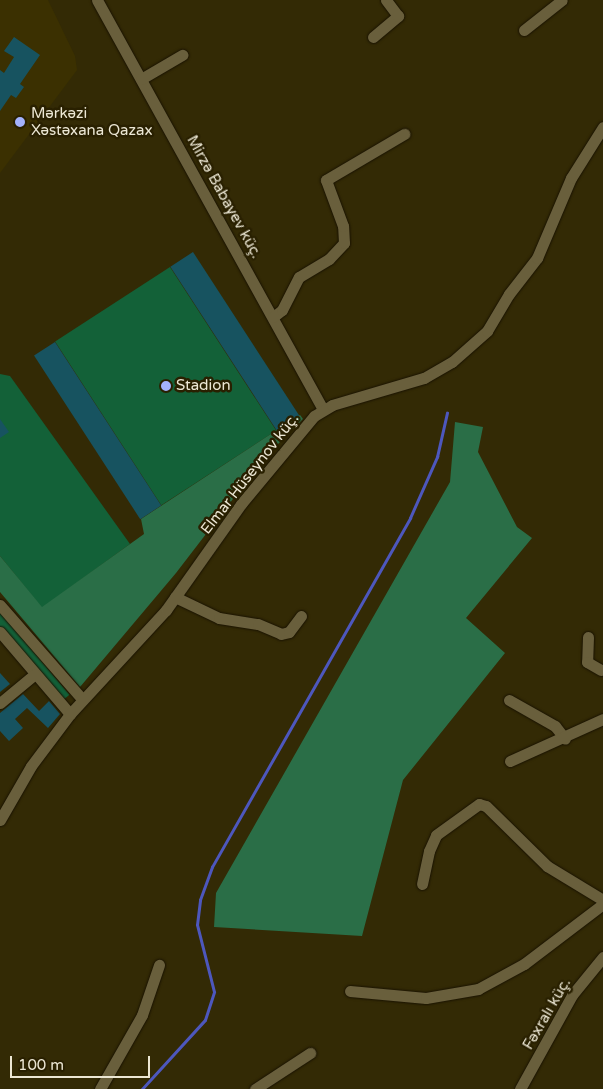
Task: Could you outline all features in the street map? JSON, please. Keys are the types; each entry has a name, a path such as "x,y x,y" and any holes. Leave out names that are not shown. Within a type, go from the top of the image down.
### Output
{"street":[{"name":"Mirzə Babayev küç.","path":"97,0 323,409"},
{"path":"373,37 398,16 386,0"},
{"path":"524,30 562,0"},
{"path":"141,79 182,55"},
{"path":"323,409 424,378 452,362 478,341 535,262 575,170 603,127"},
{"path":"273,317 282,310 299,277 329,258 344,243 343,226 326,180 404,134"},
{"name":"Elmar Hüseynov küç.","path":"0,820 31,766 70,714 175,597 262,478 323,409"},
{"path":"175,597 219,618 258,624 282,634 288,632 301,616"},
{"path":"0,605 82,700"},
{"path":"0,632 70,714"},
{"path":"588,637 586,662 602,668"},
{"path":"0,703 35,674"},
{"path":"509,700 555,726 565,739"},
{"path":"510,761 565,739 603,719"},
{"path":"350,991 426,998 478,989 524,964 603,902 547,866 486,806 479,804 436,834 428,851 422,884"},
{"name":"Fəxralı küç.","path":"520,1089 568,1002 603,957"},
{"path":"100,1089 142,1016 158,965"},
{"path":"254,1089 310,1053"}],"shaded area":[{"name":"Mərkəzi Xəstəxana Qazax","path":"0,0 48,0 75,56 77,70 0,173"}],"green space":[{"name":"Stadion","path":"170,267 276,431 161,505 55,342"},
{"path":"0,374 10,376 130,544 42,608 0,556"},
{"path":"300,415 303,419 266,456 176,573 80,687 0,592 0,556 42,607 144,534 141,519"},
{"path":"455,422 483,427 478,452 517,527 532,538 466,618 505,653 403,780 362,936 214,927 216,893 450,482"},
{"path":"0,612 69,695 60,702 0,631"}],"building":[{"path":"14,37 40,55 20,84 24,87 16,98 11,95 0,111 0,70 4,73 14,57 4,51"},
{"path":"193,252 299,416 277,430 170,267"},
{"path":"55,342 161,506 140,519 34,356"},
{"path":"0,419 9,432 0,438"},
{"path":"0,673 10,684 0,692"},
{"path":"23,694 39,711 49,701 60,714 48,728 27,708 15,719 23,728 9,741 0,731 0,713"}],"waterway":[{"path":"142,1089 205,1020 214,992 197,925 200,900 212,867 410,518 437,457 447,413"}],"place":[{"name":"Mərkəzi Xəstəxana Qazax","path":"20,122"},
{"name":"Stadion","path":"166,386"}]}
